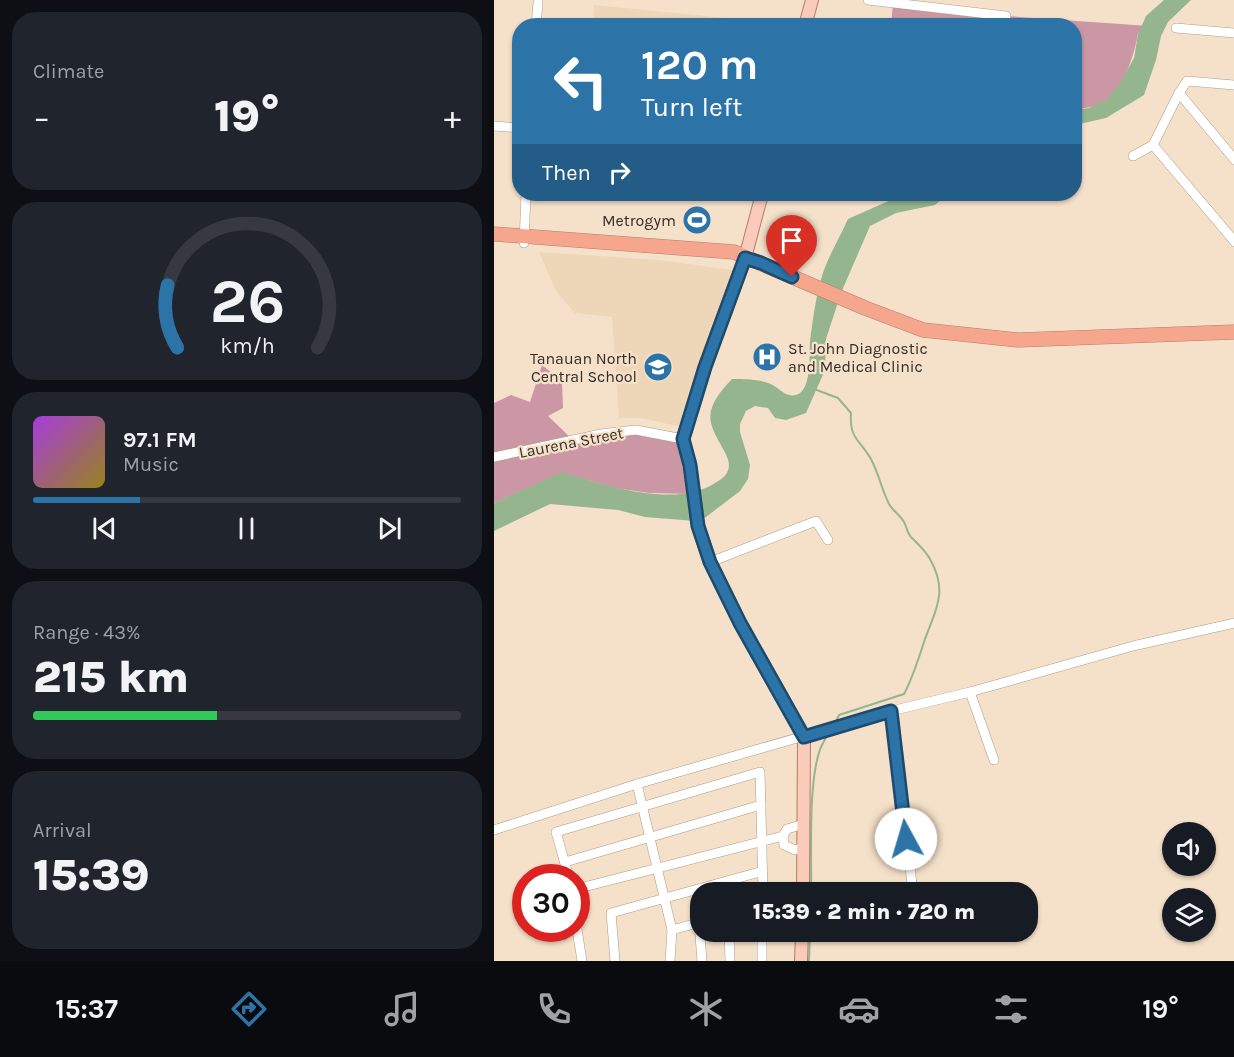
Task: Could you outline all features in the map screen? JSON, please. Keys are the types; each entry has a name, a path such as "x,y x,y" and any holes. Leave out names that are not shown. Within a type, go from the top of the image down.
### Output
{"highway":[{"path":"494,234 524,240"},
{"path":"494,241 524,240 734,252 864,308 923,330 1018,340 1235,332"}],"main road":[{"path":"807,18 812,0"},
{"path":"760,201 745,258 705,367 683,439 690,465 698,526 710,562 740,623 804,737 803,882"},
{"path":"802,942 802,961"}],"street":[{"path":"868,0 897,1 1006,16"},
{"path":"537,18 538,3"},
{"path":"1176,28 1235,33"},
{"path":"1133,156 1153,145 1187,81 1235,85"},
{"path":"1179,93 1235,160"},
{"path":"494,126 512,127"},
{"path":"1153,145 1235,242"},
{"path":"524,240 526,201"},
{"name":"Laurena Street","path":"494,457 636,430 683,439"},
{"path":"710,562 816,520 828,540"},
{"path":"494,830 637,784 891,711 970,692 1133,645 1235,623"},
{"path":"970,692 995,760"},
{"path":"891,711 912,882"},
{"path":"761,805 564,862 556,832 760,772 763,841 762,882"},
{"path":"637,784 672,930 670,961"},
{"path":"804,824 786,828 783,836 784,845 795,850 804,847"},
{"path":"590,885 783,836"},
{"path":"615,961 611,913 763,871"},
{"path":"672,930 690,926"},
{"path":"579,942 582,961"},
{"path":"701,942 702,961"},
{"path":"729,942 730,961"},
{"path":"762,942 762,961"}],"shaded area":[{"path":"1164,0 1191,0 1168,22 1161,36 1156,60 1144,95 1106,118 1082,123 1082,109 1106,100 1120,83 1134,58 1138,34 1146,16"},
{"path":"893,3 1035,18 892,18"},
{"path":"594,5 726,18 593,18"},
{"path":"1082,21 1149,26 1138,33 1128,70 1113,94 1091,107 1082,109"},
{"path":"888,201 940,201 935,205 896,213 870,226 841,293 826,339 825,370 806,413 786,420 775,418 768,408 755,406 746,411 740,424 740,432 750,465 748,479 740,491 706,517 695,521 645,517 618,510 550,504 494,531 494,503 562,472 618,488 660,494 699,491 722,478 729,466 711,423 713,405 732,379 764,382 788,395 796,395 805,387 809,372 810,341 815,307 821,281 828,260 848,219"},
{"name":"Tanauan North Central School","path":"539,252 659,260 733,270 681,427 641,418 619,418 612,317 575,313 557,293"},
{"path":"542,365 562,381 563,408 548,416 573,440 636,430 683,439 690,494 649,493 615,488 562,473 494,503 494,403 511,395 530,402"}],"waterway":[{"path":"814,389 838,398 851,413 854,435 872,461 889,504 905,524 910,536 930,559 939,582 936,611 904,694 839,715 835,723"},
{"path":"811,882 812,793 818,756 831,731"},
{"path":"809,961 810,942"}],"place":[{"name":"Metrogym","path":"697,220"},
{"name":"St. John Diagnostic and Medical Clinic","path":"767,357"},
{"name":"Tanauan North Central School","path":"658,367"}],"route":[{"path":"792,277 745,258 705,367 683,439 690,465 698,526 710,562 740,623 804,737 891,711 906,839"}]}
